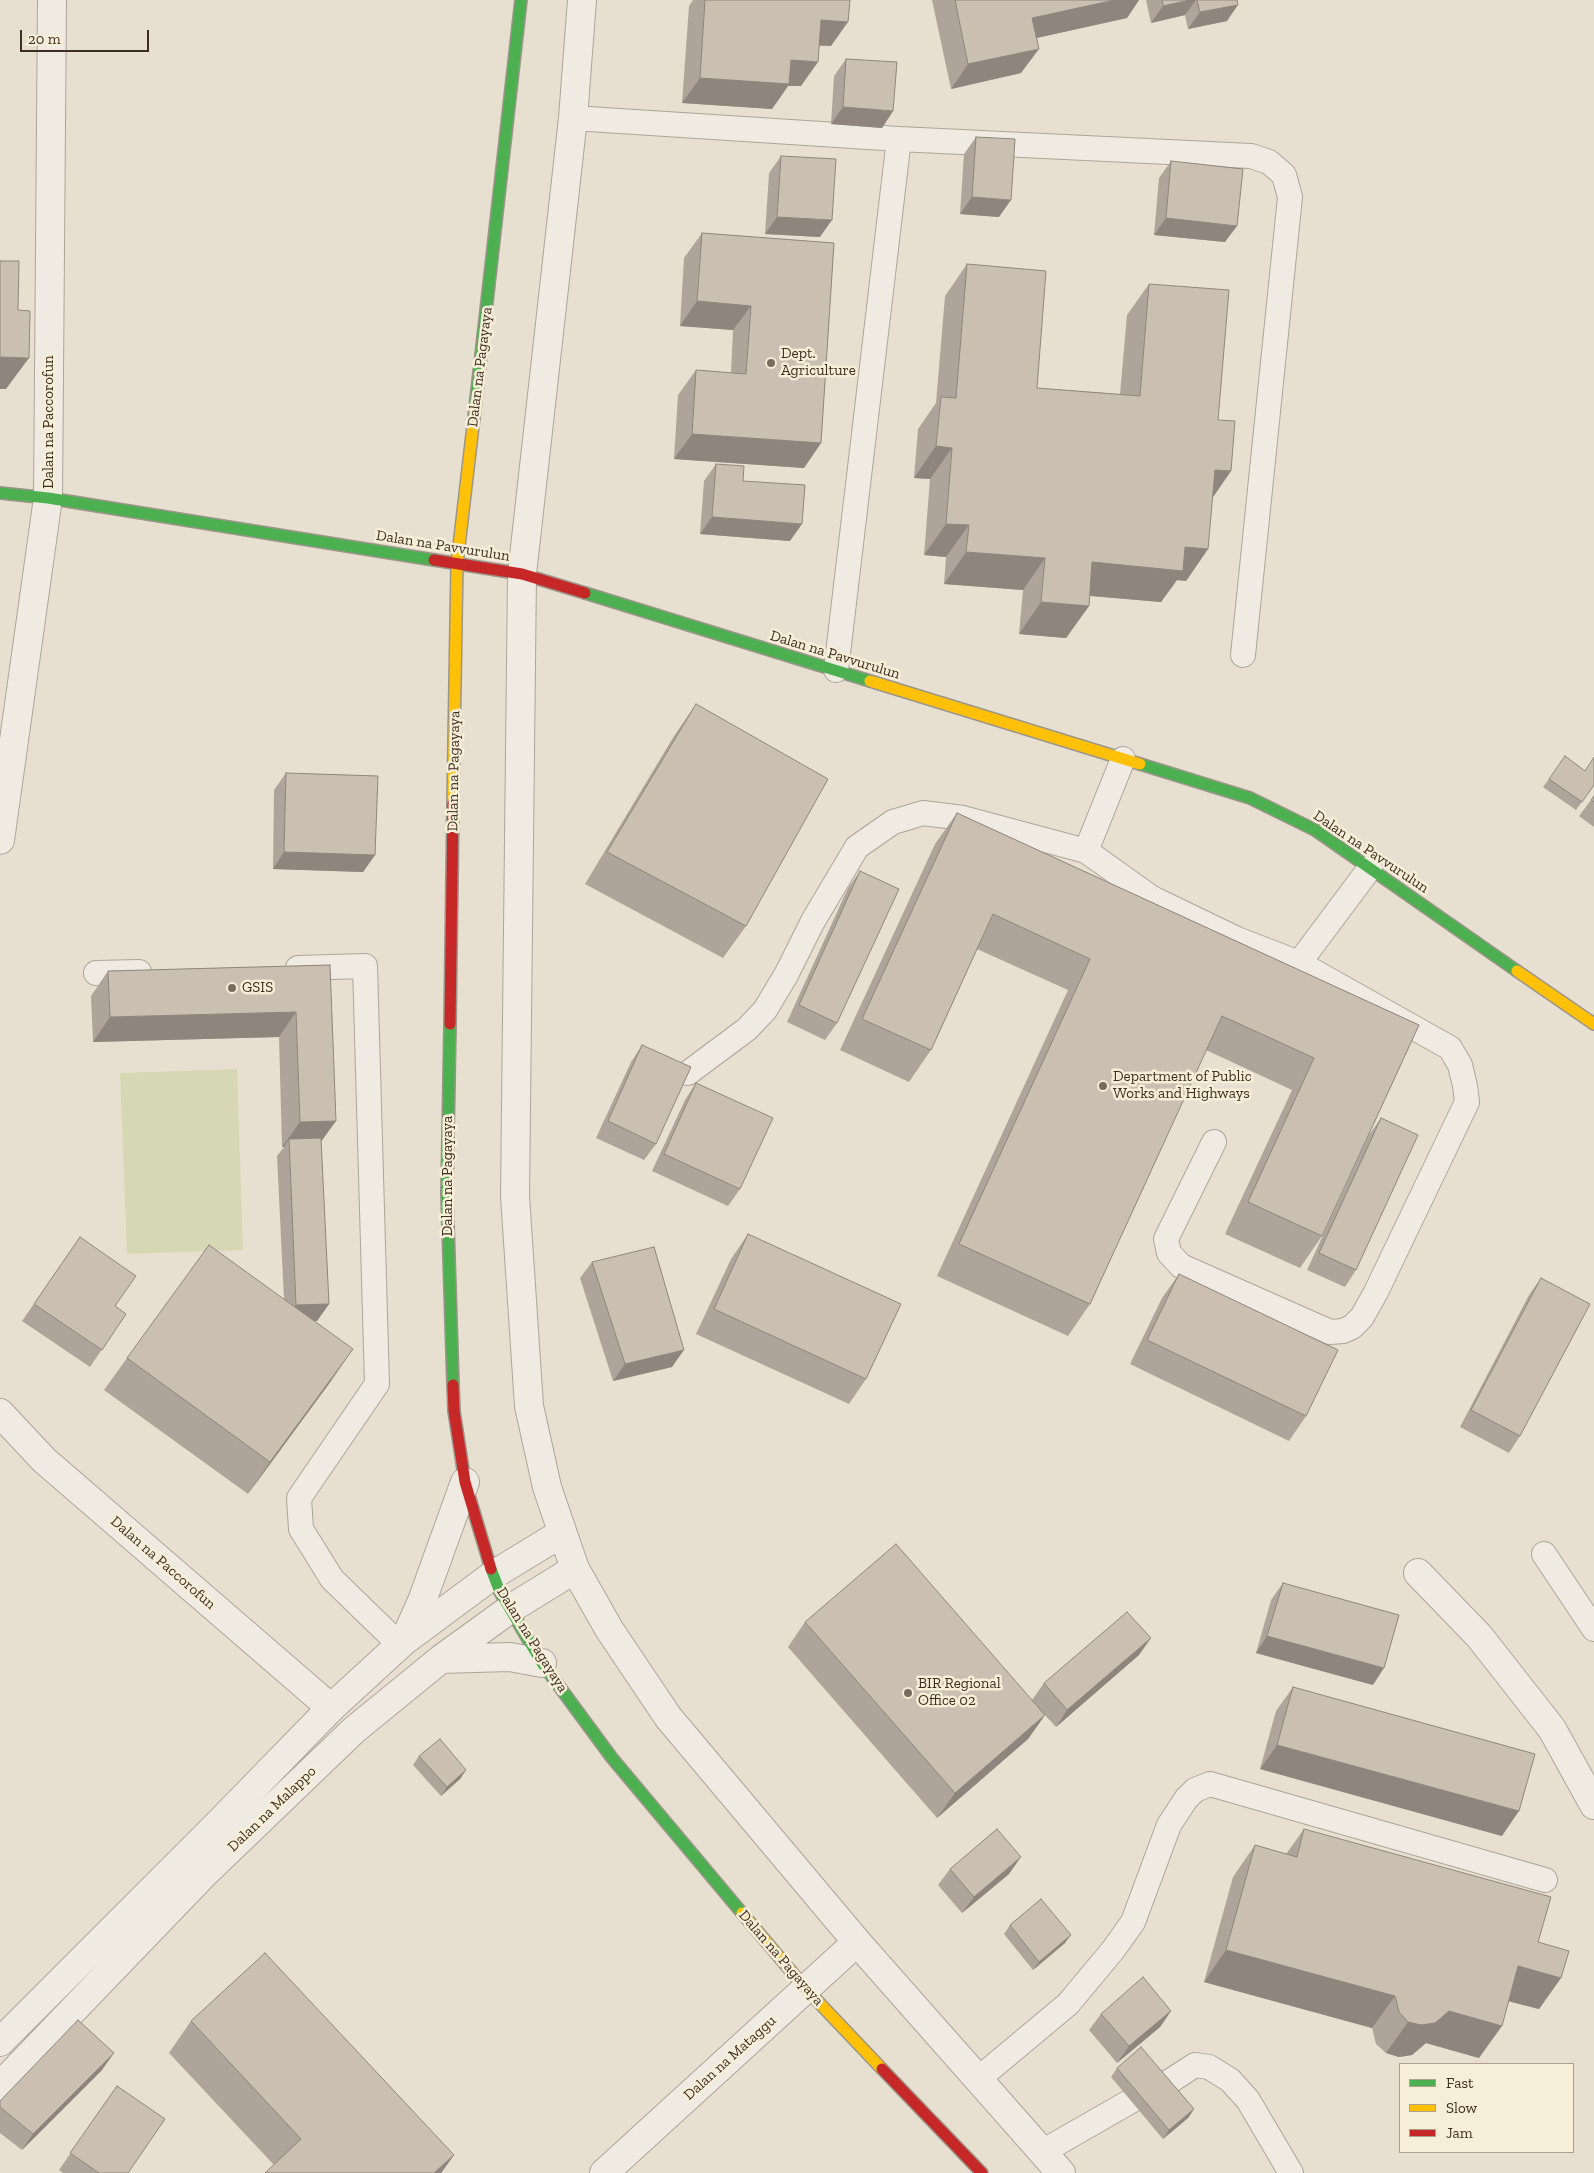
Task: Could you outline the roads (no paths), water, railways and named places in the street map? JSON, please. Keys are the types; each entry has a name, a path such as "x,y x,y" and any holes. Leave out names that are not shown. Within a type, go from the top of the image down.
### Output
{"street":[{"name":"Dalan na Paccorofun","path":"0,840 48,498 52,0"},
{"name":"Dalan na Pagayaya","path":"521,0 457,563 447,1193 454,1411 465,1482 493,1575 510,1609 542,1663 612,1758 806,1988 982,2173"},
{"path":"582,0 573,118 522,574 515,1196 529,1406 547,1487 575,1569 609,1628 668,1717 857,1942 1061,2173"},
{"name":"Dalan na Pavvurulun","path":"0,493 48,498 522,574 1250,798 1316,830 1594,1024"},
{"name":"Dalan na Paccorofun","path":"0,1412 44,1460 331,1708"},
{"path":"402,1643 422,1601 465,1482"},
{"name":"Dalan na Malappo","path":"0,2042 331,1708 402,1643 493,1575 562,1533"},
{"name":"Dalan na Malappo","path":"0,2086 209,1869 354,1730 441,1658 510,1609 575,1569"},
{"path":"1418,1573 1479,1636 1552,1729 1594,1805"},
{"path":"441,1658 510,1657 542,1663"},
{"name":"Dalan na Mataggu","path":"604,2173 857,1942"}],"lane":[{"path":"573,118 899,138 1251,156 1270,162 1284,175 1290,197 1243,656"},
{"path":"836,670 899,138"},
{"path":"1086,851 1123,759"},
{"path":"688,1073 747,1029 765,1010 786,976 813,921 857,848 893,822 924,813 963,818 1086,851 1152,898 1237,938 1299,963 1450,1048 1460,1065 1466,1086 1467,1102 1376,1292 1362,1317 1352,1327 1343,1331 1330,1332 1181,1266 1169,1253 1166,1239 1214,1142"},
{"path":"1299,963 1370,868"},
{"path":"275,968 365,966 378,1384 300,1498 301,1529 332,1578 402,1643"},
{"path":"96,973 166,972"},
{"path":"1544,1554 1594,1629"},
{"path":"977,2080 1068,2004 1113,1950 1133,1922 1169,1825 1186,1799 1195,1790 1210,1784 1545,1880"},
{"path":"1161,2087 1195,2065 1209,2067 1230,2080 1248,2100 1291,2173"},
{"path":"1042,2152 1132,2101"}],"place":[{"name":"Dept. Agriculture","path":"771,363"},
{"name":"GSIS","path":"232,988"},
{"name":"Department of Public Works and Highways","path":"1103,1086"},
{"name":"BIR Regional Office 02","path":"908,1693"}]}
